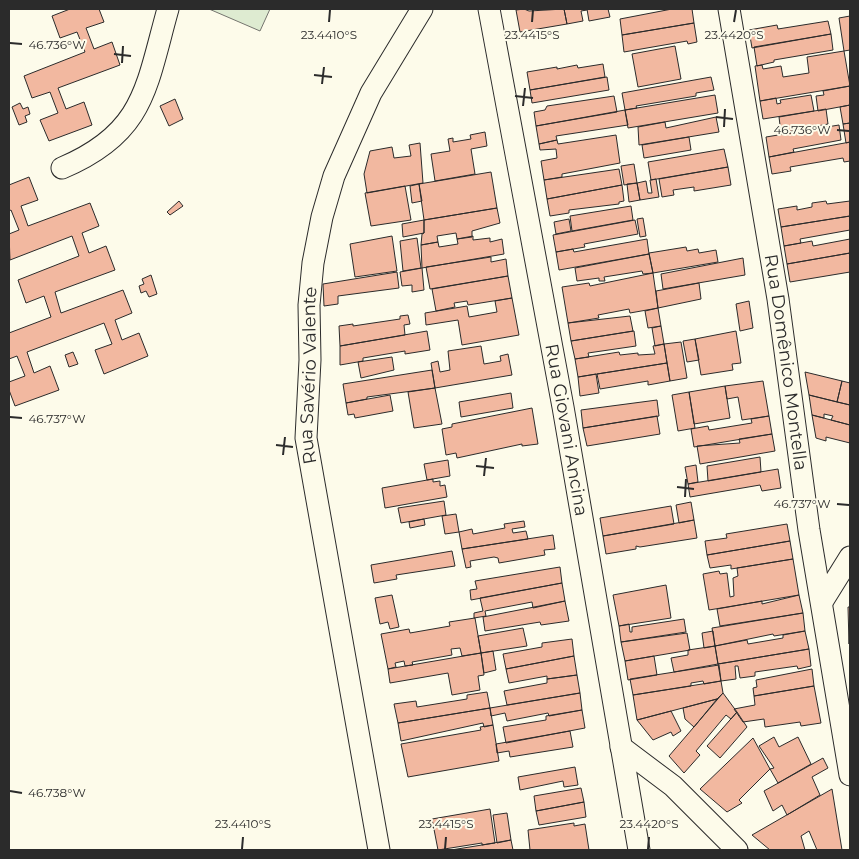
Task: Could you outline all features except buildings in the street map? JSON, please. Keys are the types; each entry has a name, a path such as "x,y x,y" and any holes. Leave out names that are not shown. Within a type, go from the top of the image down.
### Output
{"street":[{"path":"62,168 103,148 132,116 152,70 168,9"},
{"name":"Rua Savério Valente","path":"378,850 306,438 310,360 309,305 318,235 334,176 371,93 422,9"},
{"name":"Rua Giovani Ancina","path":"489,9 564,407 639,850"},
{"name":"Rua Domênico Montella","path":"729,9 782,319 809,530 850,775"},
{"path":"822,602 850,557"},
{"path":"621,748 673,786 737,850"}],"green space":[{"path":"209,9 270,9 260,31"}]}
